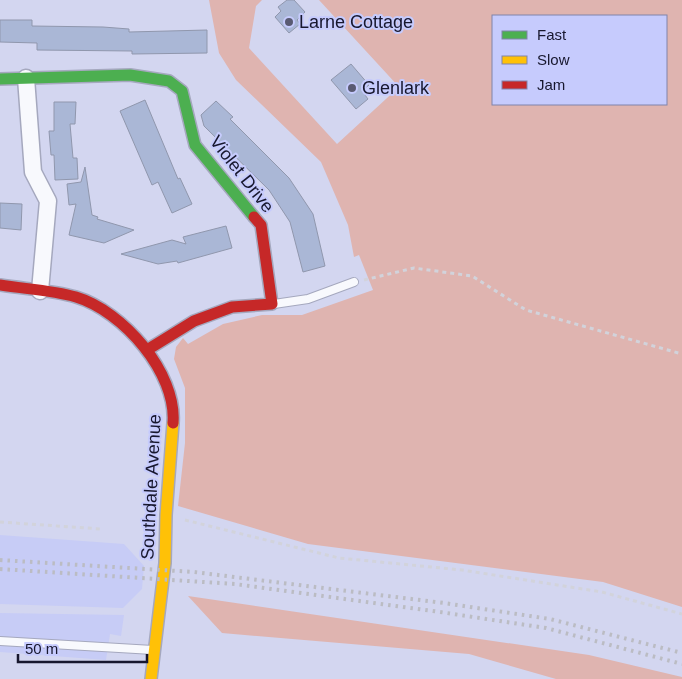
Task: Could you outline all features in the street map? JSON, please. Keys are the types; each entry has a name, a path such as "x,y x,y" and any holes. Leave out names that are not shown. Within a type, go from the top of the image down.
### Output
{"street":[{"name":"Violet Drive","path":"0,79 130,75 169,81 182,91 195,145 261,225 272,304"},
{"path":"26,78 33,172 48,201 40,291"},
{"name":"Southdale Avenue","path":"0,285 76,296 120,320 147,350 170,389 174,415 166,515 163,590 151,679"},
{"path":"147,350 194,321 232,307 272,304"}],"lane":[{"path":"272,304 308,299 354,282"},
{"path":"0,640 156,651"}],"path":[{"path":"354,282 414,268 472,276 526,310 682,354"},
{"path":"166,515 339,558 462,570 602,592 682,614"},
{"path":"0,522 101,529"}],"shaded area":[{"path":"209,0 262,0 256,6 249,48 337,144 399,87 319,0 682,0 682,607 603,582 308,544 178,506 185,443 185,388 174,359 176,347 183,338 188,344 223,324 262,315 302,315 373,290 359,255 354,257 348,225 321,162 236,80 219,53"},
{"path":"0,535 124,544 144,566 142,589 123,608 0,604"},
{"path":"188,596 589,655 682,677 682,679 556,679 469,654 222,633"},
{"path":"0,613 124,615 121,636 110,634 106,660 0,652"}],"building":[{"name":"Larne Cottage","path":"287,0 294,0 305,12 297,20 300,24 289,33 275,17 281,11 278,7"},
{"path":"0,20 32,20 32,26 103,27 129,29 129,32 207,30 207,53 132,54 132,51 37,50 37,43 0,42"},
{"name":"Glenlark","path":"351,64 369,85 362,91 368,99 356,109 331,80"},
{"path":"145,100 178,179 180,178 192,204 172,213 158,182 152,185 120,111"},
{"path":"216,101 233,117 230,119 289,178 313,214 325,266 303,272 290,222 269,190 204,126 201,115"},
{"path":"54,102 76,102 75,124 70,124 73,158 77,158 78,179 55,180 54,155 51,155 49,131 54,131"},
{"path":"85,167 92,215 98,217 97,219 134,230 104,243 69,235 76,204 69,205 67,184 81,182"},
{"path":"0,203 22,204 21,230 0,228"},
{"path":"226,226 232,248 178,263 177,261 158,264 121,254 172,240 186,244 183,237"}],"railway":[{"path":"0,560 194,572 444,603 550,619 682,653"},
{"path":"0,569 235,584 440,612 546,628 682,664"}],"traffic: fast":[{"path":"0,79 130,75 169,81 182,91 195,145 254,217"}],"traffic: slow":[{"path":"151,679 165,563 166,515 173,423"}],"traffic: jam":[{"path":"147,350 194,321 232,307 272,304 261,225 254,217"},
{"path":"0,285 48,291 76,297 94,304 112,316 144,346 156,365 166,384 172,404 173,423"}],"place":[{"name":"Larne Cottage","path":"289,22"},
{"name":"Glenlark","path":"352,88"}]}
